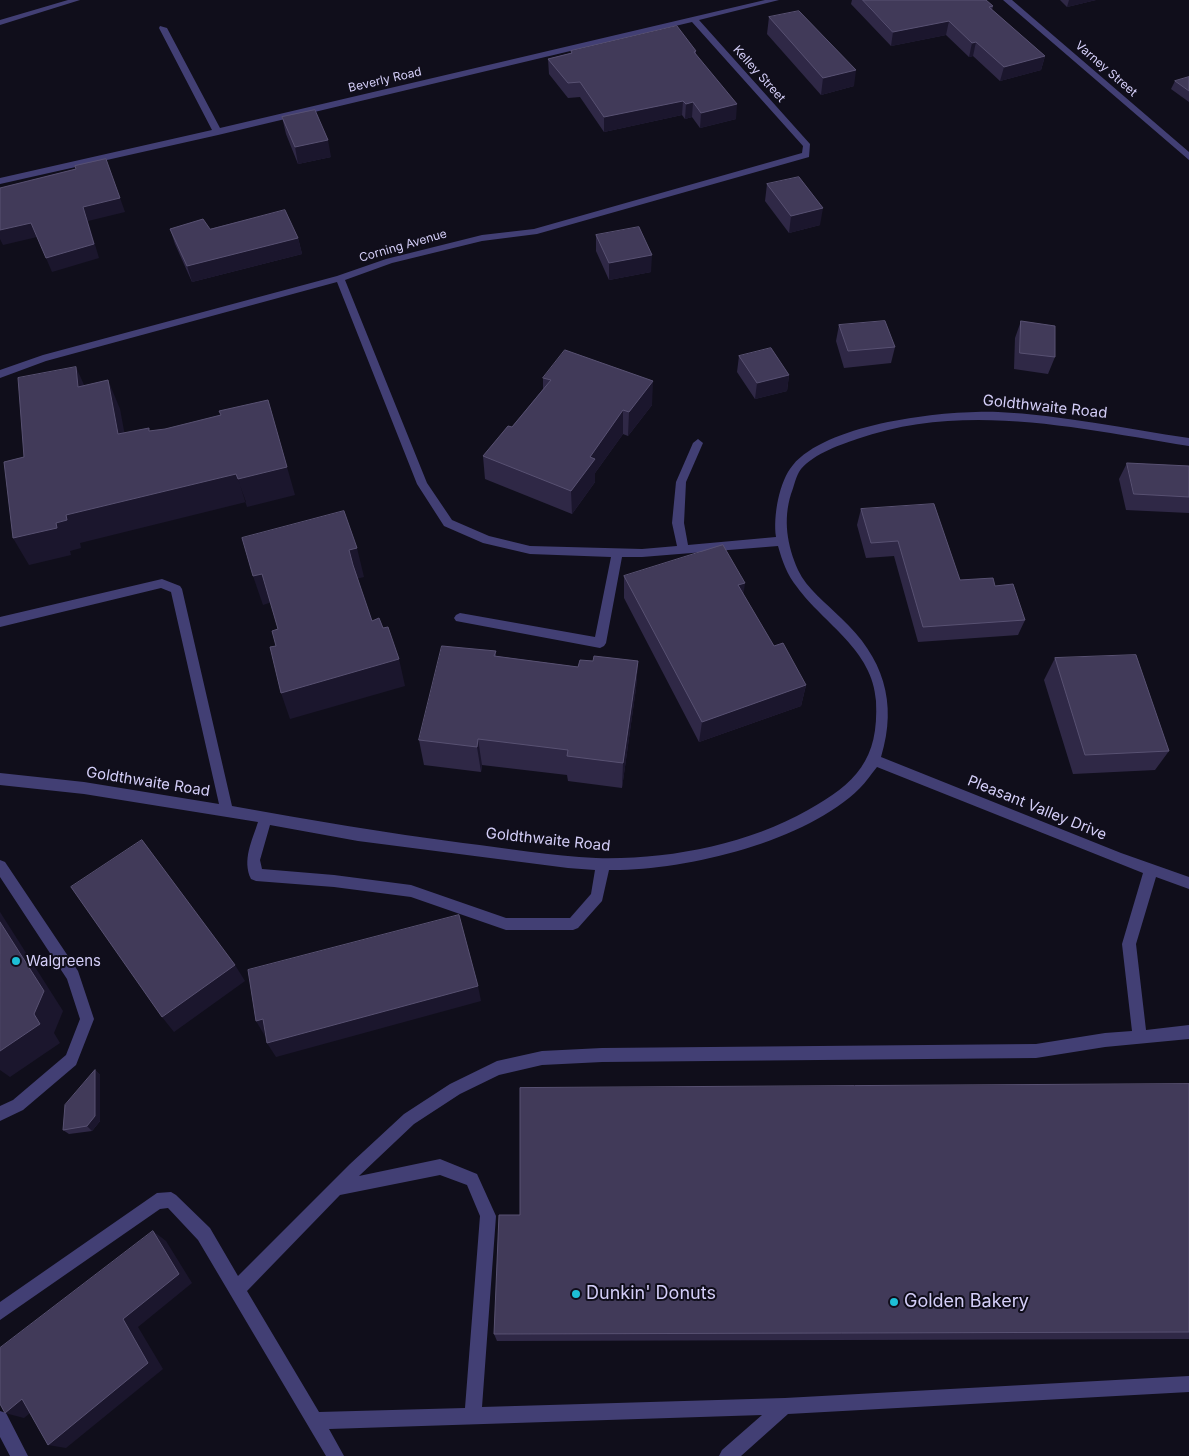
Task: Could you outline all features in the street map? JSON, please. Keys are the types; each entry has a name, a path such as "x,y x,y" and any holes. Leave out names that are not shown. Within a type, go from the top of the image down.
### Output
{"street":[{"path":"0,23 76,0"},
{"name":"Beverly Road","path":"0,181 218,132 775,0"},
{"name":"Varney Street","path":"1007,0 1189,157"},
{"name":"Kelley Street","path":"693,18 807,146"},
{"path":"163,28 218,132"},
{"name":"Corning Avenue","path":"0,374 43,358 340,278 375,265 482,238 534,232 704,185 806,155 807,146"},
{"path":"340,278 422,484 448,523 487,540 530,550 617,553 684,550 782,541"},
{"name":"Goldthwaite Road","path":"0,779 84,788 227,811 358,835 603,864 646,862 683,857 775,832 828,806 856,784 874,760 882,718 882,691 873,665 835,618 801,585 782,541 782,507 796,467 825,447 859,434 933,419 997,416 1042,420 1189,442"},
{"path":"684,550 678,523 682,482 698,444"},
{"path":"460,618 600,643 617,553"},
{"path":"0,622 162,583 176,589 227,811"},
{"name":"Pleasant Valley Drive","path":"874,760 1151,870 1189,883"},
{"path":"266,818 253,860 256,875 334,881 412,891 506,924 573,924 597,897 603,864"},
{"path":"0,866 73,976 87,1020 71,1060 18,1104 0,1114"},
{"path":"1140,1038 1129,944 1151,870"},
{"path":"237,1289 336,1188 409,1119 455,1089 497,1068 542,1058 602,1055 1036,1051 1105,1040 1189,1032"},
{"path":"336,1188 440,1167 472,1179 488,1216 473,1416"},
{"path":"0,1312 157,1202 172,1200 204,1234 335,1456"},
{"path":"315,1421 785,1406 1189,1384"},
{"path":"728,1456 785,1406"},
{"path":"0,1419 19,1456"}],"building":[{"path":"863,0 986,0 993,6 989,7 1045,56 1004,67 976,42 972,43 949,21 893,32"},
{"path":"799,11 856,70 823,78 769,17"},
{"path":"677,26 696,51 694,52 737,104 701,113 693,102 686,104 683,101 604,117 580,82 568,83 548,59 572,53 571,51"},
{"path":"1189,77 1189,91 1175,81"},
{"path":"315,110 328,140 295,147 282,117"},
{"path":"106,159 120,198 83,207 94,244 46,258 31,223 0,230 0,188 76,169 75,166"},
{"path":"799,177 823,208 791,216 767,184"},
{"path":"285,210 298,238 187,266 170,229 203,219 210,229"},
{"path":"639,227 652,255 609,263 596,235"},
{"path":"885,321 895,347 848,351 839,325"},
{"path":"1021,321 1055,326 1055,357 1020,353"},
{"path":"771,348 789,375 757,383 739,356"},
{"path":"565,350 653,381 629,412 623,410 590,457 595,459 571,491 483,456 508,426 512,427 551,380 543,378"},
{"path":"76,367 78,387 108,380 118,434 149,428 149,431 165,429 221,415 219,411 268,400 287,467 238,479 236,474 66,515 67,520 56,523 57,528 13,538 4,462 24,457 18,378"},
{"path":"1127,463 1189,466 1189,497 1134,494"},
{"path":"934,504 960,580 993,578 995,586 1013,584 1025,620 923,627 898,541 871,543 861,509"},
{"path":"344,511 357,548 349,550 372,621 379,618 383,628 388,627 399,659 281,693 270,647 276,646 272,631 278,629 262,574 253,576 242,538"},
{"path":"723,545 745,583 738,585 774,646 783,643 806,685 702,722 624,576"},
{"path":"442,646 496,651 494,656 578,667 580,660 593,661 594,656 638,661 623,763 567,756 568,750 478,739 477,747 419,740"},
{"path":"1136,655 1169,751 1085,755 1055,658"},
{"path":"142,840 235,965 162,1017 71,887"},
{"path":"459,915 478,986 267,1043 263,1019 256,1021 248,970"},
{"path":"0,922 44,991 34,1014 40,1024 0,1051"},
{"path":"95,1070 95,1116 87,1126 63,1130 65,1105"},
{"path":"1189,1084 1189,1332 494,1334 499,1215 520,1215 520,1088"},
{"path":"153,1231 179,1274 123,1319 148,1363 48,1445 22,1399 5,1413 0,1404 0,1348"}],"place":[{"name":"Walgreens","path":"16,961"},
{"name":"Dunkin' Donuts","path":"576,1294"},
{"name":"Golden Bakery","path":"894,1302"}]}
